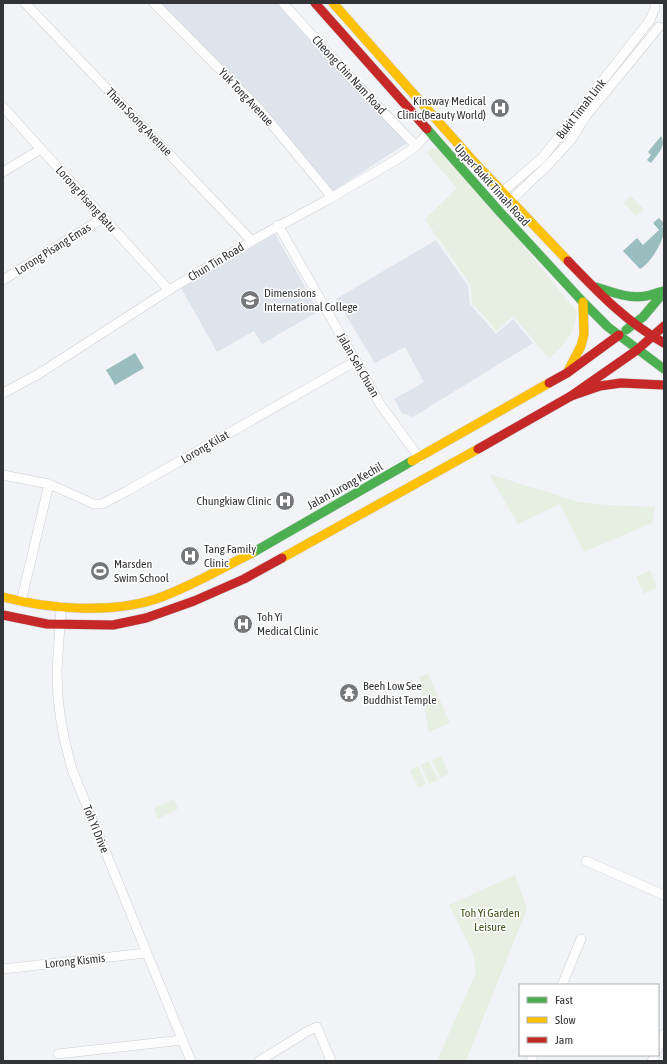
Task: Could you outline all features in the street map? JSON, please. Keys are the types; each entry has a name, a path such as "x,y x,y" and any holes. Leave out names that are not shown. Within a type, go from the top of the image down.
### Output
{"main road":[{"name":"Upper Bukit Timah Road","path":"315,3 499,211 583,302 608,327 664,369"},
{"name":"Upper Bukit Timah Road","path":"333,3 510,201 592,286 634,324 664,343"},
{"path":"592,286 631,296 645,296 664,292"},
{"name":"Jalan Jurong Kechil","path":"3,598 61,607 106,608 132,605 155,599 191,585 420,459 567,373 643,317 664,292"},
{"path":"567,373 581,346 584,334 583,302"},
{"path":"3,615 47,624 113,625 146,618 189,604 244,580 570,396 637,350 664,326"},
{"path":"570,396 600,386 622,382 664,385"}],"street":[{"name":"Tham Soong Avenue","path":"25,3 252,241"},
{"name":"Yuk Tong Avenue","path":"154,3 260,110 332,197"},
{"name":"Cheong Chin Nam Road","path":"283,3 346,73 416,146"},
{"name":"Bukit Timah Link","path":"491,202 542,158 650,20 655,8 655,3"},
{"name":"Bukit Timah Link","path":"499,211 548,166 570,141 586,116 659,27"},
{"name":"Lorong Pisang Batu","path":"3,107 169,290"},
{"name":"Chun Tin Road","path":"3,393 37,374 169,290 278,225 332,197 416,146 429,132"},
{"path":"3,172 41,150"},
{"name":"Lorong Pisang Emas","path":"3,280 103,218"},
{"name":"Jalan Seh Chuan","path":"278,225 380,404 420,459"},
{"name":"Lorong Kilat","path":"3,474 49,484 94,504 102,504 127,492 356,361"},
{"path":"21,602 49,484"},
{"name":"Toh Yi Drive","path":"61,607 57,672 60,718 65,746 73,772 191,1061"},
{"path":"586,861 664,895"},
{"path":"562,984 581,939"},
{"name":"Lorong Kismis","path":"3,969 146,953"},
{"path":"262,1060 308,1031 317,1027 332,1061"},
{"path":"659,1044 664,1034"},
{"path":"58,1054 182,1040"}],"shaded area":[{"path":"160,3 280,3 407,143 327,195"},
{"name":"Dimensions International College","path":"275,234 319,311 262,344 254,331 217,352 181,288"},
{"path":"436,240 468,286 470,304 496,334 513,319 533,343 413,417 402,413 394,399 424,382 405,347 375,363 336,299"}],"green space":[{"path":"433,148 448,153 577,312 571,333 565,343 549,358 513,316 497,331 472,303 471,286 425,219 457,188 427,153"},
{"path":"631,196 644,209 636,216 624,203"},
{"path":"489,474 579,502 606,505 655,507 652,523 584,552 560,504 518,524"},
{"path":"650,570 657,588 644,594 636,577"},
{"path":"428,674 450,723 429,732 419,677"},
{"path":"441,756 449,774 440,778 432,760"},
{"path":"429,761 438,780 429,784 421,765"},
{"path":"418,766 426,784 418,788 410,770"},
{"path":"174,799 178,809 158,819 154,808"},
{"name":"Toh Yi Garden Leisure","path":"515,875 527,909 466,1061 437,1061 476,972 474,955 449,905"}],"water":[{"path":"661,136 663,140 662,147 651,163 647,160 651,155 648,152"},
{"path":"659,218 664,223 662,227 664,229 662,239 652,257 640,269 623,251 637,238 643,245 659,230 653,223"},
{"path":"135,353 144,368 115,385 106,370"}],"traffic: fast":[{"path":"427,129 499,211 583,302 608,327 664,369"},
{"path":"596,287 633,297 646,296 664,291"},
{"path":"626,330 643,317 664,292"},
{"path":"252,553 412,461"}],"traffic: slow":[{"path":"333,3 475,163 568,261"},
{"path":"567,373 581,346 584,334 583,302"},
{"path":"412,461 549,383"},
{"path":"282,558 478,449"},
{"path":"3,597 59,607 100,608 138,604 156,599 181,589 252,553"}],"traffic: jam":[{"path":"315,3 427,129"},
{"path":"568,261 625,316 637,326 664,343"},
{"path":"637,350 664,326"},
{"path":"549,383 567,373 619,335"},
{"path":"478,449 571,396 637,350"},
{"path":"571,396 600,386 621,383 664,385"},
{"path":"3,615 47,624 113,625 146,618 194,601 244,579 282,558"}],"place":[{"name":"Kinsway Medical Clinic(Beauty World)","path":"500,108"},
{"name":"Dimensions International College","path":"250,300"},
{"name":"Chungkiaw Clinic","path":"285,501"},
{"name":"Tang Family Clinic","path":"190,556"},
{"name":"Marsden Swim School","path":"100,571"},
{"name":"Toh Yi Medical Clinic","path":"243,624"},
{"name":"Beeh Low See Buddhist Temple","path":"349,693"}]}
